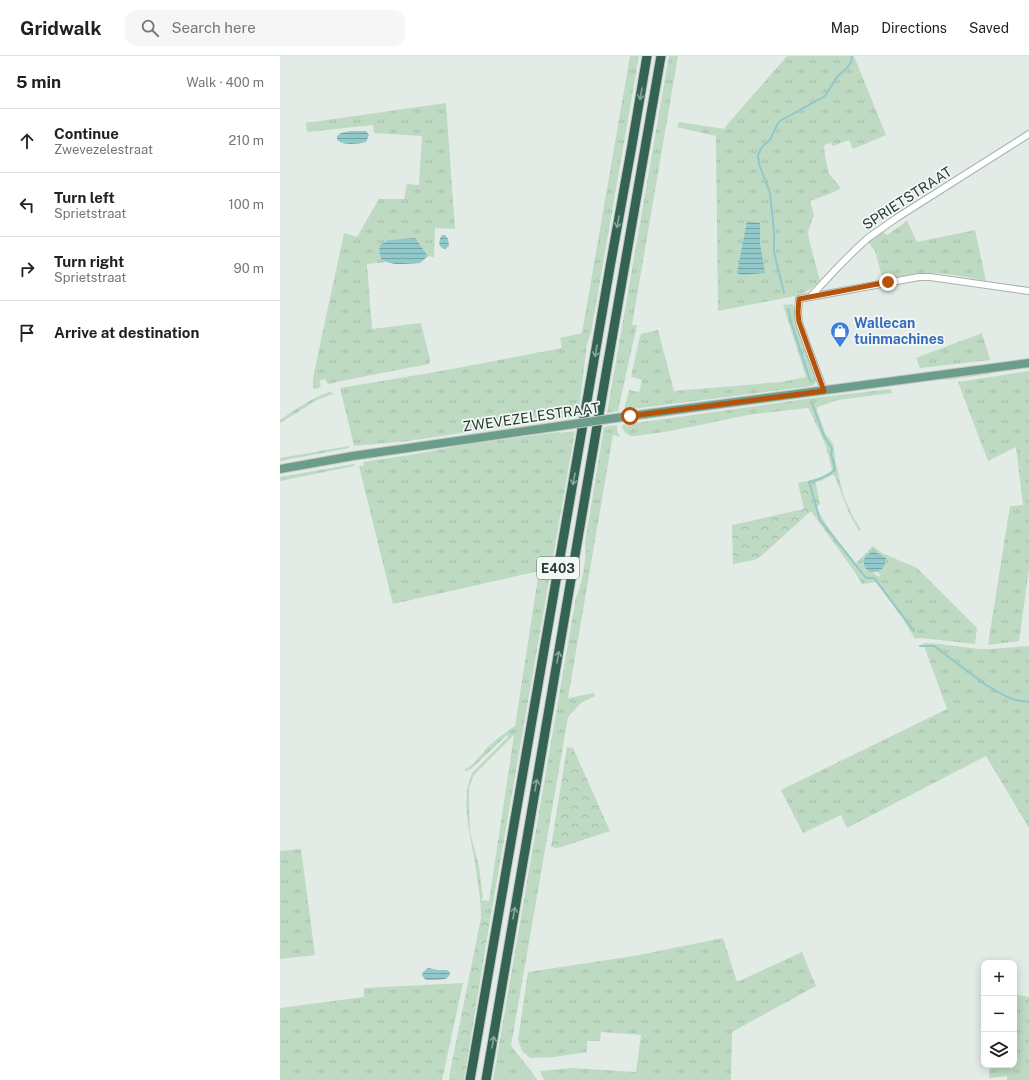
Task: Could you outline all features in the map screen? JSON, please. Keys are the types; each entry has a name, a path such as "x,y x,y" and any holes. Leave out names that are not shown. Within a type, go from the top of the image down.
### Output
{"highway":[{"name":"E403","path":"470,1080 647,56"},
{"name":"E403","path":"486,1080 661,56"}],"main road":[{"path":"824,391 1029,364"},
{"name":"ZWEVEZELESTRAAT","path":"280,469 354,456 560,426 824,391"}],"street":[{"name":"SPRIETSTRAAT","path":"824,391 799,322 799,299 810,297 843,261 868,238 898,217 1029,134"},
{"path":"810,297 918,277 930,277 1029,291"}],"green space":[{"path":"630,56 639,56 591,333 587,344 578,417 561,418 408,441 354,446 340,388 447,370 562,348 560,338 582,333"},
{"path":"669,56 678,56 632,325 637,325 618,411 607,413"},
{"path":"787,56 854,56 886,135 853,149 849,140 833,146 831,143 824,145 829,174 841,188 810,201 814,215 808,232 820,281 800,295 718,311 716,136 677,127 679,122 725,129"},
{"path":"446,103 455,229 435,228 434,257 428,256 415,238 388,240 380,245 379,250 381,259 386,262 367,264 372,329 421,323 430,360 429,364 328,384 325,379 319,381 321,387 315,389 313,388 313,378 344,233 357,237 379,199 404,199 407,184 419,185 422,136 374,133 373,125 307,132 306,123"},
{"path":"907,221 917,242 975,230 986,281 949,274 934,273 910,274 883,280 875,251 868,242 883,232 887,235"},
{"path":"792,304 794,306 796,324 816,376 815,384 812,386 624,410 629,390 639,392 642,380 631,377 641,334 658,330 674,391 781,382 806,377 783,305"},
{"path":"982,333 990,360 920,368 916,358"},
{"path":"1029,371 1029,569 1019,641 988,645 1010,506 1023,505 1016,447 988,461 958,382"},
{"path":"989,372 991,374 945,380 945,378"},
{"path":"891,389 892,393 838,400 817,407 825,433 834,447 835,460 844,497 861,530 859,531 849,513 835,477 833,475 816,482 815,479 826,475 832,470 826,446 809,409 807,408 748,415 670,431 636,436 630,436 625,432 622,425 813,398"},
{"path":"331,392 335,395 333,394 317,400 280,423 280,420 298,408 316,397"},
{"path":"617,425 617,430 620,437 613,435 568,698 594,693 595,696 581,703 568,717 511,1046 537,1080 493,1080 576,597 584,570 585,543 604,427"},
{"path":"575,431 490,920 481,918 479,888 468,825 466,804 467,793 472,773 508,737 507,735 471,769 466,771 465,769 475,762 494,741 515,726 539,571 393,604 359,466 364,466 363,462 468,444","holes":["514,735 489,901 481,900 483,897 479,867 470,832 469,788 474,775"]},
{"path":"349,446 349,448 280,461 280,458"},
{"path":"354,464 354,466 280,481 280,477"},
{"path":"815,479 820,504 760,557 754,560 733,564 732,525 804,509 798,483"},
{"path":"816,507 840,543 856,563 873,546 882,553 917,568 977,628 975,644 921,638 915,639 903,619 876,582 862,584 811,511","holes":["863,562 886,563 883,568 877,572 880,575 879,577 865,568"]},
{"path":"923,643 979,649 1029,646 1029,828 986,756 847,828 841,815 803,833 781,790 947,709"},
{"path":"567,747 573,748 610,831 558,848 551,847"},
{"path":"301,849 315,955 280,959 280,851"},
{"path":"481,918 490,920 465,1074 450,1072"},
{"path":"723,938 737,982 802,952 816,986 732,1032 731,1080 544,1080 540,1071 571,1068 636,1072 641,1035 601,1032 600,1041 587,1041 587,1052 554,1057 530,1058 522,1051 518,1040 528,972 634,956"},
{"path":"463,983 442,1080 280,1080 280,1008 364,997 364,988"},
{"path":"1017,994 1029,997 1029,1080 1007,1080 1007,1076 989,1078 990,1068 1017,1068"},
{"path":"450,1072 465,1074 464,1080 449,1080"}],"water":[{"path":"350,131 366,131 369,135 366,142 347,144 337,140 337,136 341,133"},
{"path":"747,221 760,223 760,243 765,273 742,275 737,273"},
{"path":"442,235 445,235 448,239 449,246 445,249 439,244"},
{"path":"415,238 428,256 420,263 395,264 381,259 379,250 380,245 388,240"},
{"path":"873,552 886,558 885,565 877,572 868,570 865,567 864,562 866,555"},
{"path":"428,968 446,970 449,971 450,974 445,979 427,980 422,975"}],"waterway":[{"path":"784,293 774,252 774,231 770,193 759,164 758,155 762,147 770,140 780,121 825,96 837,77 847,68 851,62 852,56"},
{"path":"788,309 810,380"},
{"path":"812,403 824,436 832,449 831,453 835,470 823,478 809,482 820,520 866,578 874,578 914,631"},
{"path":"920,646 934,646 986,685 1007,697 1029,702"}],"place":[{"name":"Wallecan tuinmachines","path":"840,348"}],"route":[{"path":"630,416 824,391 799,322 799,299 888,282"}]}
